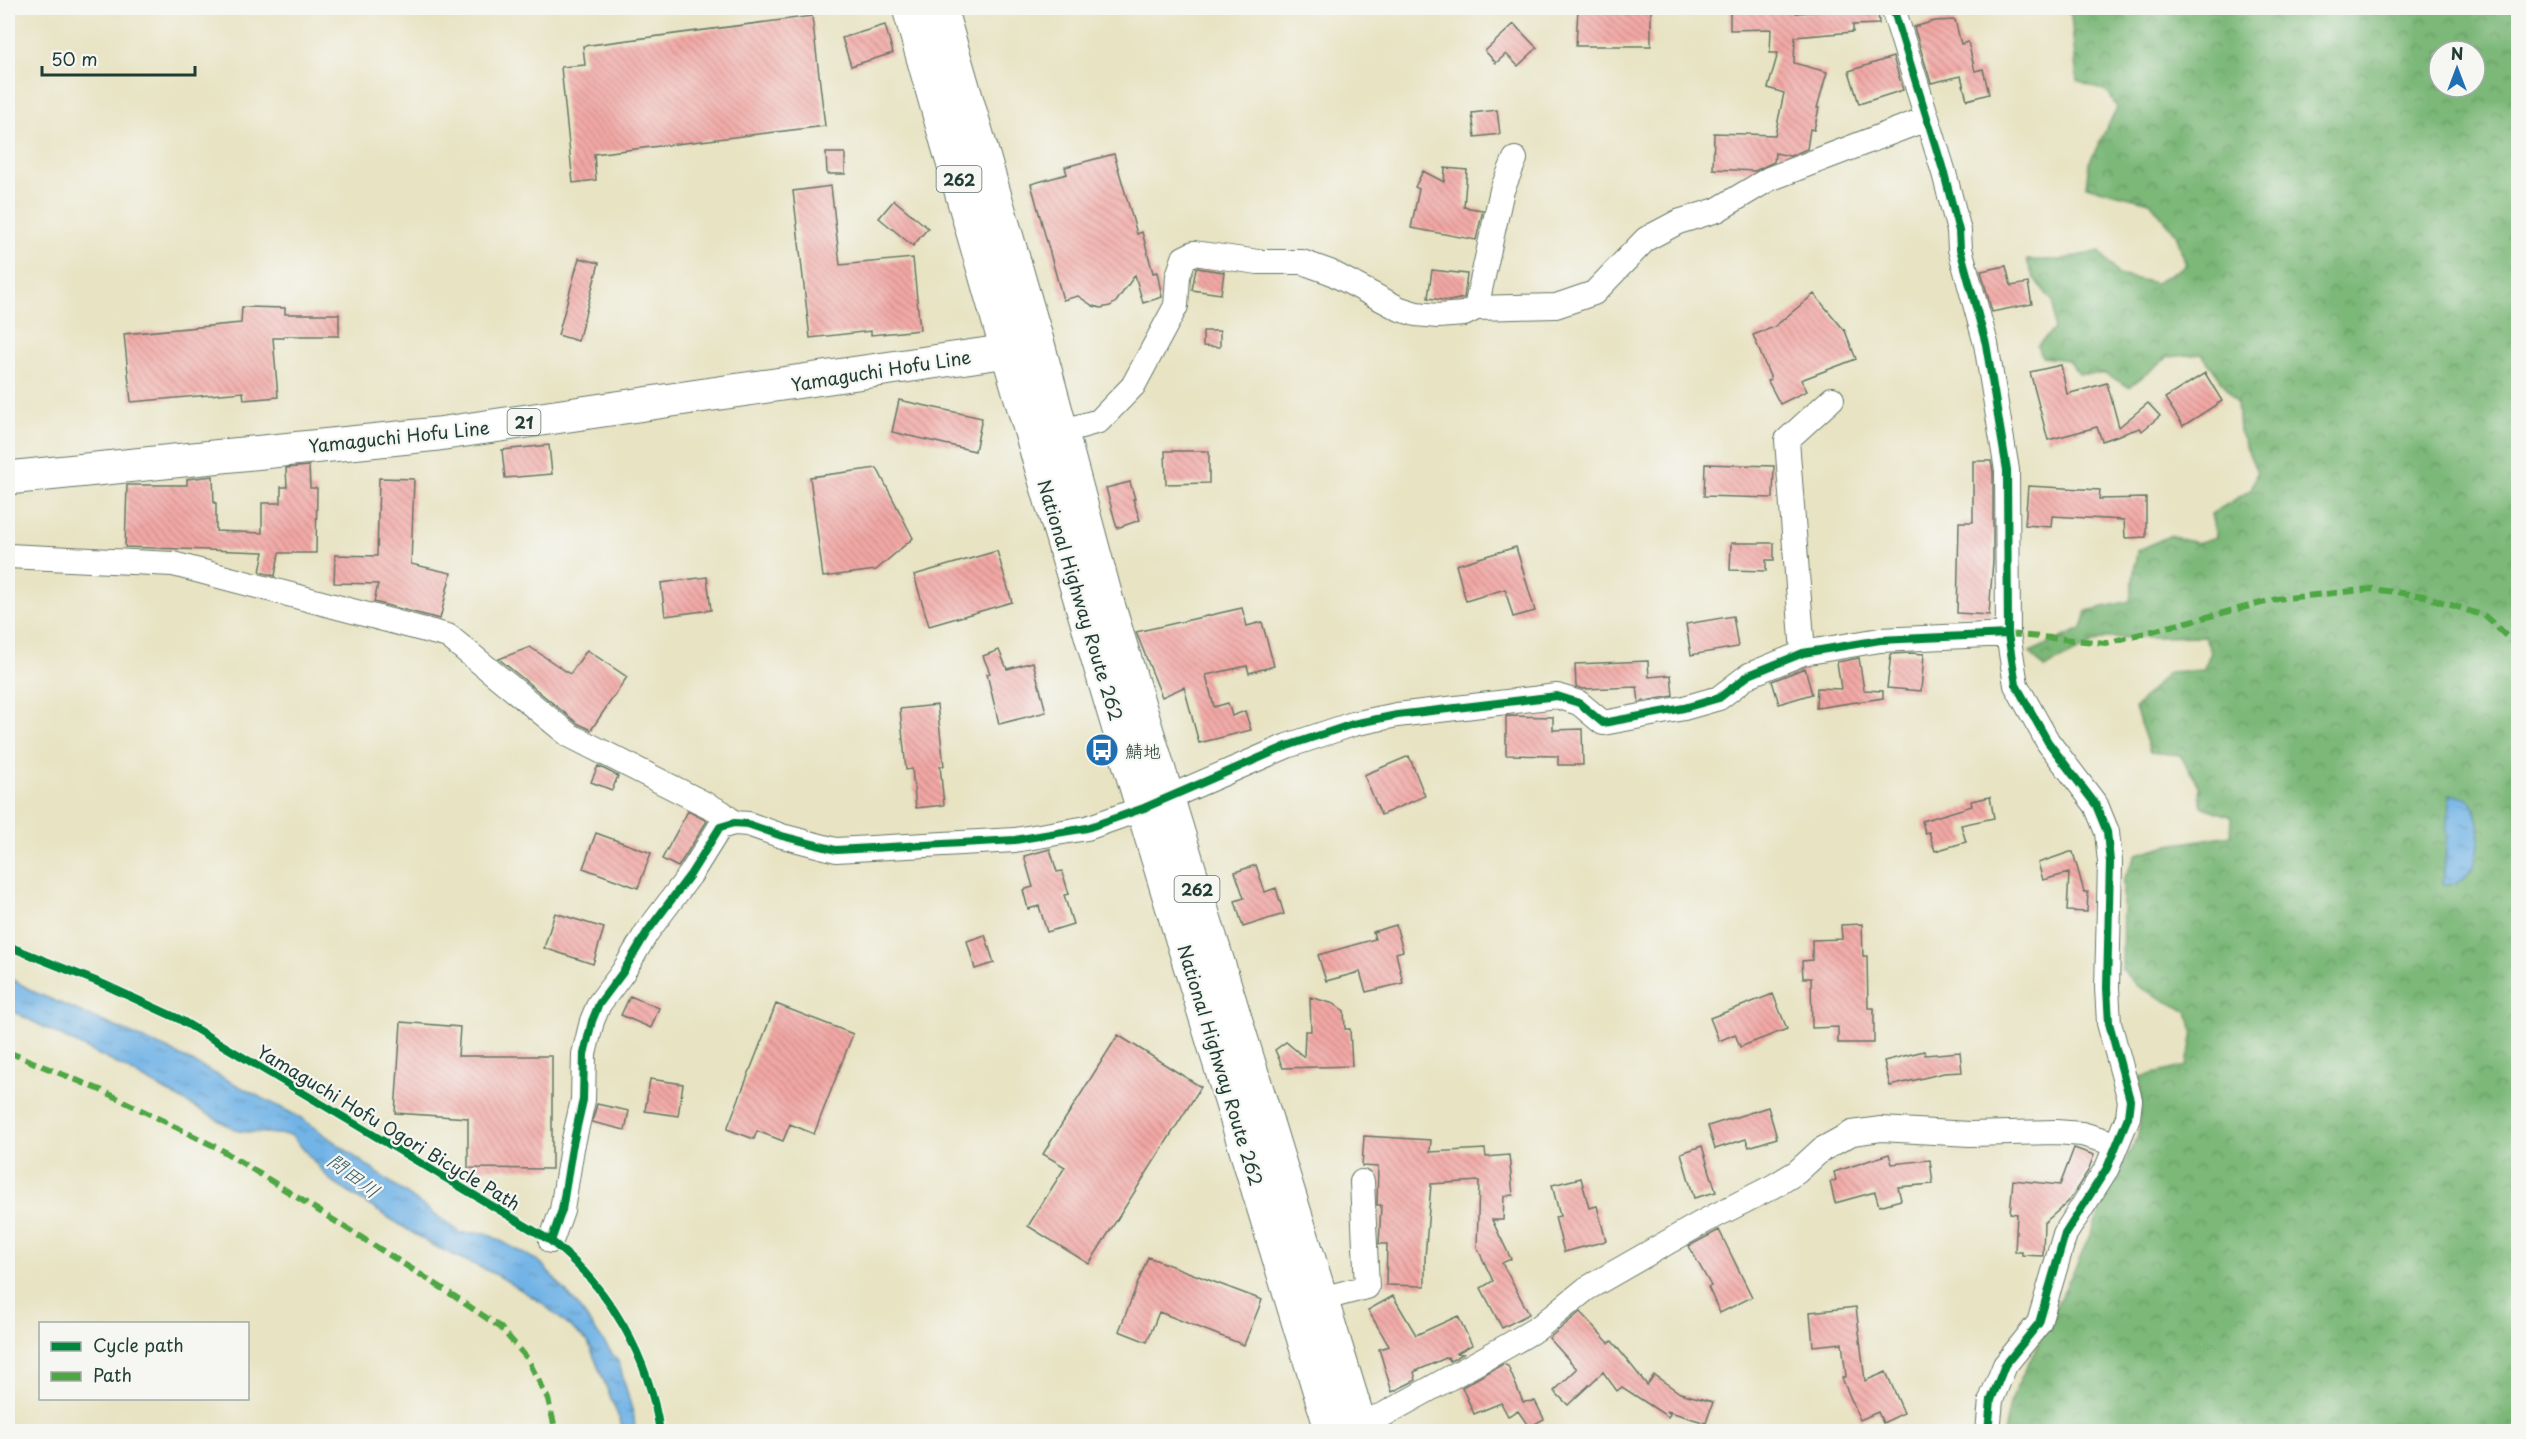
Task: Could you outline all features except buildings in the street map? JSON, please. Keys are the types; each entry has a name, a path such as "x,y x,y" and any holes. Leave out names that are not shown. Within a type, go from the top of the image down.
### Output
{"main road":[{"name":"National Highway Route 262","path":"909,8 1023,348 1060,432 1107,601 1157,802 1351,1428"},
{"name":"National Highway Route 262","path":"940,8 1023,348 1074,582 1157,802 1321,1299 1351,1428"},
{"name":"Yamaguchi Hofu Line","path":"8,478 438,434 1023,348"}],"street":[{"path":"1893,8 1944,173 1959,231 1960,249 1986,344 2007,470 2008,634 2016,684 2048,742 2096,805 2107,832 2110,862 2107,988 2109,1023 2130,1100 2128,1117 2107,1168 2065,1234 2039,1323 2005,1365 1991,1400 1988,1431"},
{"path":"1060,432 1099,421 1133,386 1176,306 1178,276 1184,258 1194,253 1258,262 1302,262 1330,272 1400,309 1416,314 1438,316 1464,314 1476,308 1556,306 1594,293 1646,239 1678,222 1717,210 1769,179 1926,119"},
{"path":"1476,308 1502,190 1515,159"},
{"path":"1803,653 1787,440 1832,399"},
{"path":"8,556 173,564 448,636 569,735 721,812 734,823"},
{"path":"551,1242 562,1210 572,1148 583,1100 584,1054 599,1004 623,972 647,932 690,875 720,827 734,823 748,824 782,836 836,850 889,849 1015,840 1087,828 1157,802 1287,746 1353,724 1397,715 1557,696 1579,704 1603,723 1684,708 1719,698 1749,675 1803,653 1880,640 2008,634"},
{"path":"1351,1428 1383,1414 1538,1328 1587,1289 1702,1222 1774,1186 1797,1172 1821,1150 1852,1133 1881,1129 1970,1134 2056,1132 2082,1134 2116,1144"},
{"path":"1321,1299 1367,1287 1362,1182"}],"green space":[{"path":"2063,8 2518,8 2518,1431 2004,1432 2011,1399 2076,1266 2114,1181 2138,1136 2141,1102 2140,1077 2187,1066 2193,1032 2188,1012 2137,986 2122,970 2123,881 2137,854 2169,845 2231,835 2232,817 2201,806 2200,787 2180,755 2150,752 2135,708 2168,672 2203,670 2211,652 2204,636 2104,638 2044,668 2030,652 2082,629 2087,611 2130,601 2137,551 2169,536 2197,543 2216,537 2211,514 2251,490 2257,472 2239,431 2237,402 2202,354 2168,357 2129,387 2106,374 2079,374 2068,360 2042,357 2037,346 2054,329 2054,303 2033,277 2027,260 2059,260 2100,251 2118,275 2156,283 2186,265 2176,234 2150,202 2086,186 2089,163 2117,108 2109,93 2077,81 2071,15"}],"water":[{"path":"2450,795 2459,795 2471,802 2480,832 2477,855 2468,874 2459,882 2443,884"},
{"name":"問田川","path":"8,977 34,992 167,1049 301,1118 461,1233 486,1233 540,1262 575,1302 619,1363 634,1417 635,1431 622,1431 621,1423 588,1342 542,1303 499,1276 432,1245 332,1182 291,1135 238,1131 123,1067 8,1009"}],"marked path":[{"path":"2008,634 2106,643 2277,599 2372,589 2424,596 2485,616 2518,647"},
{"path":"8,1052 103,1091 220,1149 500,1327 527,1358 548,1399 556,1432"}],"cycle path":[{"path":"1893,8 1944,173 1959,231 1960,249 1986,344 2007,470 2008,634 2016,685 2048,742 2096,805 2107,832 2110,862 2107,988 2109,1023 2130,1100 2128,1117 2107,1168 2065,1234 2039,1323 2005,1365 1991,1400 1988,1432"},
{"path":"551,1241 562,1210 572,1148 583,1100 584,1054 592,1021 599,1004 623,972 647,932 690,875 720,827 734,823 748,824 782,836 836,850 1015,840 1087,828 1144,808 1287,746 1353,724 1397,715 1557,696 1579,703 1603,723 1684,708 1719,698 1749,675 1803,653 1880,640 2008,634"},
{"name":"Yamaguchi Hofu Ogori Bicycle Path","path":"8,946 103,984 179,1019 551,1241 591,1280 609,1302 624,1326 647,1377 660,1432"}],"place":[{"name":"鯖地","path":"1102,750"}]}
